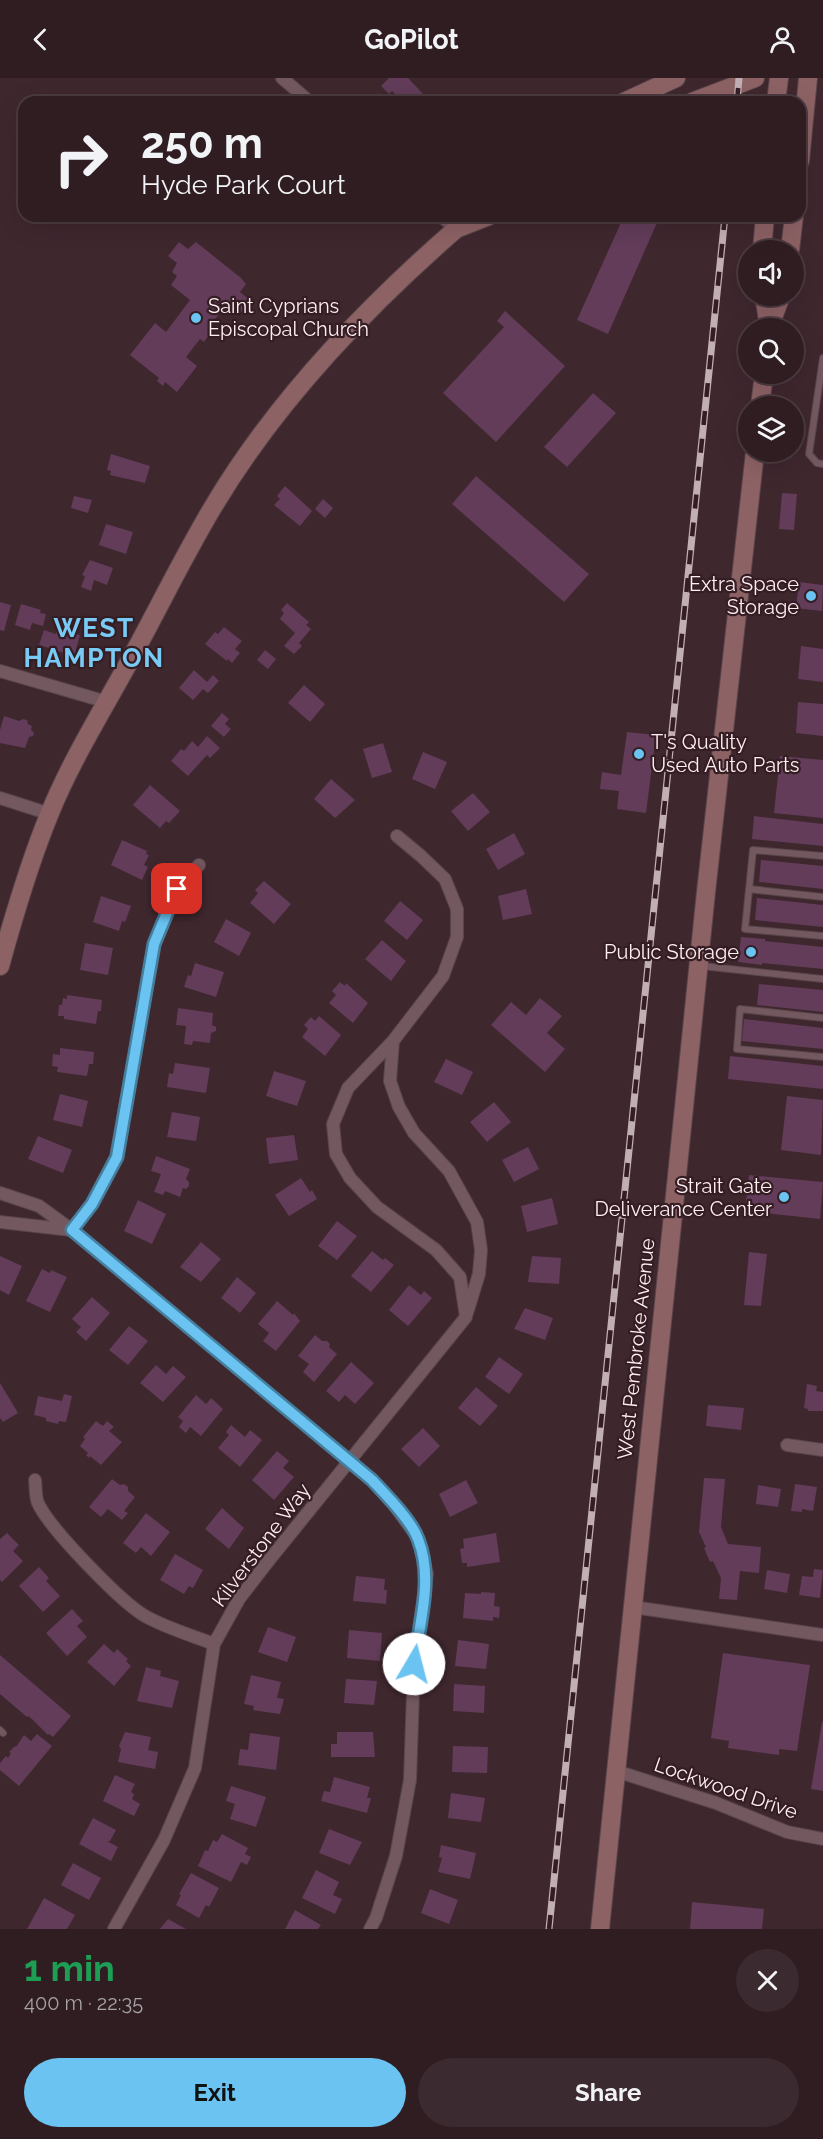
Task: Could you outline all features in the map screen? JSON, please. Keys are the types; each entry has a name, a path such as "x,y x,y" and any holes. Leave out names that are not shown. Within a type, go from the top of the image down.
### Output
{"main road":[{"path":"637,96 676,78"},
{"path":"708,96 754,78"},
{"path":"776,96 778,78"},
{"path":"806,99 808,78"},
{"path":"763,240 764,222"},
{"path":"791,240 793,222"},
{"path":"0,966 18,900 50,814 213,507 248,455 286,405 342,338 374,304 461,223"},
{"name":"West Pembroke Avenue","path":"600,1929 698,966 754,462"}],"street":[{"path":"282,78 303,96"},
{"path":"0,671 108,702"},
{"path":"0,798 50,814"},
{"path":"397,836 445,879 457,909 457,937 443,976 393,1041 348,1088 333,1124 336,1154 350,1178 377,1207 436,1250 460,1277 466,1317"},
{"path":"72,1230 92,1204 117,1157 154,944 177,889 199,865"},
{"name":"Kilverstone Way","path":"114,1929 164,1840 195,1768 214,1644 239,1599 466,1317 479,1274 481,1250 477,1222 449,1171 414,1133 399,1107 390,1081 393,1041"},
{"path":"0,1193 39,1206 72,1230 372,1480 394,1504 418,1538 427,1574 414,1664 410,1780 396,1856 376,1918 370,1929"},
{"path":"0,1222 72,1230"},
{"path":"787,1444 823,1450"},
{"path":"35,1480 38,1502 50,1522 116,1594 144,1616 214,1644"},
{"path":"633,1607 823,1635"},
{"name":"Lockwood Drive","path":"616,1771 716,1803 787,1832 823,1839"}],"lane":[{"path":"823,358 809,454 817,463 823,464"},
{"path":"823,856 753,850 745,929 823,936"},
{"path":"749,889 823,897"},
{"path":"698,966 823,979"},
{"path":"823,1017 740,1009 736,1049 823,1057"}],"building":[{"path":"389,78 408,78 425,96 397,96 392,91 389,94 381,86"},
{"path":"621,222 657,222 608,334 577,320"},
{"name":"Saint Cyprians Episcopal Church","path":"179,242 188,249 196,242 241,278 246,284 240,292 251,301 242,312 231,304 224,313 221,311 207,330 211,332 204,342 200,339 186,357 197,366 177,392 165,382 163,386 157,381 159,378 130,355 155,323 166,332 190,300 171,285 177,276 172,272 177,263 168,256"},
{"path":"505,311 565,366 496,442 443,393 504,327 497,321"},
{"path":"593,393 616,413 567,467 544,447"},
{"path":"111,454 150,466 145,483 110,475 111,471 107,470"},
{"path":"476,476 589,574 564,602 452,504"},
{"path":"285,486 312,511 300,526 274,505 280,499 277,496"},
{"path":"782,493 797,494 794,530 779,529"},
{"path":"74,496 92,500 88,513 71,508"},
{"path":"323,499 333,508 325,518 315,509"},
{"path":"106,524 133,532 126,554 99,545"},
{"path":"90,560 113,568 107,585 94,580 91,591 81,587 85,576 82,575"},
{"path":"799,582 823,585 822,611 796,608"},
{"path":"0,602 11,605 4,631 0,630"},
{"path":"287,603 309,622 306,625 311,629 299,643 302,646 294,654 284,646 295,633 280,619 284,613 281,610"},
{"path":"21,604 41,610 40,613 46,614 43,626 32,623 30,630 15,625"},
{"path":"224,627 242,641 235,649 240,653 232,663 205,644 215,632 218,634"},
{"path":"57,629 80,635 74,656 39,645 44,630 56,634"},
{"path":"801,646 823,649 823,682 798,679"},
{"path":"265,650 276,659 268,669 257,660"},
{"path":"194,670 207,682 213,675 219,681 208,693 203,689 193,700 179,688"},
{"path":"304,685 325,704 310,722 288,703"},
{"path":"798,702 823,704 823,736 796,733"},
{"path":"222,713 229,719 225,724 231,729 224,737 211,726"},
{"path":"4,716 19,721 27,720 32,726 31,730 34,733 29,737 25,748 0,743 0,730"},
{"name":"T's Quality Used Auto Parts","path":"627,732 656,735 646,813 617,809 619,791 600,789 602,772 621,775"},
{"path":"207,736 220,748 210,758 207,755 188,776 171,761 192,741 198,747"},
{"path":"383,743 392,772 372,778 363,749"},
{"path":"423,752 447,762 435,789 412,779"},
{"path":"780,756 823,760 823,818 774,813"},
{"path":"331,779 355,800 335,818 314,799"},
{"path":"150,785 180,811 169,823 166,821 160,828 133,805"},
{"path":"473,793 490,812 468,831 451,811"},
{"path":"754,816 823,824 823,846 752,839"},
{"path":"514,833 525,854 498,870 486,849"},
{"path":"122,840 147,851 146,854 149,855 144,865 148,867 142,880 111,865"},
{"path":"761,860 823,866 823,889 759,882"},
{"path":"264,881 291,904 274,924 250,903 258,893 255,890"},
{"path":"526,889 532,914 503,920 498,896"},
{"path":"101,896 131,906 119,931 93,922"},
{"path":"757,898 823,905 823,927 755,920"},
{"path":"400,901 423,920 407,940 384,921"},
{"path":"226,919 251,933 239,956 214,942"},
{"path":"741,937 823,947 823,969 738,962"},
{"path":"382,940 406,961 391,981 365,959"},
{"path":"85,943 113,948 108,975 80,970"},
{"path":"195,963 224,972 216,997 184,987"},
{"path":"340,982 345,986 346,983 368,1003 353,1023 329,1003 336,995 332,991"},
{"path":"759,984 823,990 823,1012 757,1005"},
{"path":"67,995 102,1000 96,1024 58,1016 59,1005 62,1005 63,998 67,999"},
{"path":"540,998 562,1016 547,1033 565,1049 545,1072 491,1025 511,1002 526,1015"},
{"path":"178,1008 213,1013 212,1025 216,1027 216,1031 211,1033 210,1043 193,1041 192,1045 184,1044 186,1026 176,1025"},
{"path":"319,1016 341,1035 325,1056 302,1037 308,1029 304,1025 311,1017 315,1021"},
{"path":"744,1019 823,1028 823,1049 742,1041"},
{"path":"60,1048 94,1052 93,1064 89,1064 87,1076 57,1072 58,1067 52,1066 53,1054 60,1055"},
{"path":"730,1056 823,1066 823,1089 728,1079"},
{"path":"446,1059 473,1072 462,1095 434,1082"},
{"path":"175,1063 210,1068 206,1093 167,1087 169,1073 173,1074"},
{"path":"274,1071 306,1081 297,1106 266,1096"},
{"path":"60,1094 88,1101 82,1127 53,1120"},
{"path":"787,1096 823,1100 821,1155 781,1150"},
{"path":"494,1102 511,1122 487,1142 470,1122"},
{"path":"172,1112 200,1117 196,1141 167,1137"},
{"path":"294,1135 298,1160 269,1164 266,1138"},
{"path":"38,1136 72,1150 63,1173 28,1159"},
{"path":"528,1147 539,1169 514,1182 502,1160"},
{"path":"156,1156 190,1169 186,1179 189,1186 186,1189 183,1188 180,1197 165,1191 163,1195 154,1192 161,1174 151,1171"},
{"name":"Strait Gate Deliverance Center","path":"749,1175 823,1182 820,1219 745,1211"},
{"path":"301,1178 317,1199 289,1216 275,1195"},
{"path":"552,1198 558,1224 527,1232 521,1206"},
{"path":"138,1200 166,1214 152,1244 124,1231"},
{"path":"337,1221 357,1236 337,1260 318,1246"},
{"path":"201,1242 221,1259 201,1282 180,1267"},
{"path":"372,1251 394,1265 371,1292 351,1276"},
{"name":"Strait Gate Deliverance Center","path":"749,1252 767,1254 761,1306 744,1305"},
{"path":"0,1256 22,1266 9,1295 0,1290"},
{"path":"532,1256 561,1258 559,1284 528,1282"},
{"path":"42,1269 67,1277 50,1312 26,1301"},
{"path":"237,1277 256,1293 240,1313 221,1298"},
{"path":"409,1285 421,1295 424,1291 432,1298 408,1326 389,1310"},
{"path":"92,1297 110,1313 86,1341 76,1332 81,1327 72,1319"},
{"path":"277,1301 293,1315 294,1313 300,1321 276,1351 263,1341 269,1333 258,1324"},
{"path":"525,1308 553,1318 545,1340 514,1329"},
{"path":"129,1326 148,1341 128,1365 109,1350"},
{"path":"315,1335 322,1341 327,1341 330,1344 329,1347 337,1354 314,1382 303,1372 309,1364 298,1356"},
{"path":"499,1357 523,1374 509,1394 485,1377"},
{"path":"351,1362 374,1383 355,1404 345,1395 339,1402 326,1391"},
{"path":"156,1365 166,1374 173,1366 186,1377 163,1402 140,1383"},
{"path":"0,1383 18,1413 3,1422 0,1418"},
{"path":"807,1384 817,1386 816,1391 823,1392 823,1411 808,1411 804,1408"},
{"path":"476,1387 498,1406 480,1426 458,1408"},
{"path":"64,1394 72,1396 66,1422 59,1421 58,1424 34,1415 38,1396 62,1401"},
{"path":"196,1395 206,1404 211,1398 223,1409 201,1436 190,1427 186,1433 179,1427 183,1421 178,1417"},
{"path":"708,1405 744,1408 741,1430 706,1426"},
{"path":"96,1421 103,1426 107,1421 114,1427 109,1431 122,1442 101,1465 90,1456 89,1458 86,1455 88,1453 80,1446 85,1439 83,1437"},
{"path":"231,1425 245,1437 250,1430 262,1440 240,1467 218,1448 229,1435 226,1432"},
{"path":"423,1428 440,1446 419,1467 401,1449"},
{"path":"277,1451 289,1461 283,1468 294,1477 274,1500 252,1480"},
{"path":"704,1478 725,1479 721,1527 728,1544 761,1547 759,1573 740,1571 737,1600 719,1599 721,1578 713,1561 710,1562 699,1532"},
{"path":"112,1479 128,1487 128,1491 135,1497 124,1511 128,1513 122,1520 108,1509 101,1517 89,1507"},
{"path":"466,1480 478,1503 450,1517 439,1494"},
{"path":"795,1484 817,1487 813,1511 802,1509 802,1512 791,1511"},
{"path":"758,1485 781,1489 778,1507 756,1504"},
{"path":"222,1508 244,1528 229,1549 205,1529"},
{"path":"146,1513 170,1532 151,1556 141,1547 136,1553 123,1543"},
{"path":"7,1533 19,1545 13,1551 23,1561 2,1582 0,1580 0,1539"},
{"path":"496,1533 500,1562 467,1567 467,1563 462,1563 460,1549 464,1548 463,1539"},
{"path":"175,1554 203,1570 193,1588 189,1586 184,1594 160,1580"},
{"path":"39,1567 49,1578 46,1581 60,1596 43,1612 19,1586"},
{"path":"814,1569 823,1570 820,1598 799,1595 802,1576 813,1577"},
{"path":"767,1570 790,1574 787,1593 764,1589"},
{"path":"356,1576 385,1579 386,1604 353,1601"},
{"path":"481,1592 495,1593 494,1606 500,1607 499,1618 493,1617 493,1621 463,1618 465,1593 481,1594"},
{"path":"72,1609 83,1621 77,1626 87,1637 67,1656 46,1633"},
{"path":"268,1627 296,1637 287,1662 258,1652"},
{"path":"349,1630 382,1633 380,1661 347,1658"},
{"path":"458,1640 489,1644 486,1669 455,1666"},
{"path":"104,1644 114,1653 117,1649 128,1659 126,1661 131,1666 114,1686 87,1662"},
{"path":"723,1653 810,1665 797,1751 779,1749 779,1755 728,1748 729,1741 711,1738"},
{"path":"0,1655 71,1716 53,1737 0,1694"},
{"path":"146,1667 161,1671 160,1676 179,1681 172,1708 137,1701"},
{"path":"251,1675 281,1682 277,1698 284,1699 280,1714 253,1710 254,1706 244,1704"},
{"path":"346,1679 377,1681 374,1705 344,1703"},
{"path":"454,1684 485,1686 484,1713 453,1711"},
{"path":"823,1722 823,1791 811,1789"},
{"path":"125,1732 151,1737 148,1750 158,1752 155,1769 118,1762 121,1749 119,1746"},
{"path":"337,1732 373,1732 375,1757 331,1757 331,1744 337,1744"},
{"path":"250,1733 280,1737 276,1770 238,1765 240,1749 248,1750"},
{"path":"37,1734 52,1746 19,1786 0,1770 0,1763 6,1756 8,1758 11,1753 9,1752 16,1747 24,1735 31,1741"},
{"path":"453,1746 488,1747 487,1773 452,1772"},
{"path":"115,1775 135,1784 131,1792 134,1794 132,1799 140,1804 134,1816 103,1801"},
{"path":"334,1777 370,1787 367,1798 371,1798 367,1813 321,1801 324,1791 330,1792"},
{"path":"231,1786 266,1797 256,1827 230,1819 235,1804 226,1801"},
{"path":"451,1793 485,1798 481,1822 448,1818"},
{"path":"93,1818 116,1830 110,1841 107,1841 118,1847 111,1861 79,1844"},
{"path":"329,1829 362,1842 350,1865 319,1853"},
{"path":"222,1834 248,1848 245,1854 251,1857 247,1865 241,1862 231,1882 198,1866 205,1850 208,1851 213,1840 217,1842"},
{"path":"441,1845 476,1853 470,1879 438,1872 442,1858 439,1857"},
{"path":"73,1863 101,1878 89,1900 61,1885"},
{"path":"316,1870 339,1882 333,1895 342,1899 335,1914 302,1898"},
{"path":"191,1873 219,1888 209,1907 206,1905 199,1918 176,1905 181,1895 179,1894"},
{"path":"430,1889 458,1900 449,1924 421,1913"},
{"path":"44,1898 75,1915 67,1929 27,1929"},
{"path":"692,1902 764,1909 762,1929 690,1929"},
{"path":"295,1910 321,1925 318,1929 285,1929"},
{"path":"168,1919 186,1929 160,1929"}],"railway":[{"path":"738,96 739,78"},
{"path":"549,1929 724,222"}],"place":[{"name":"Saint Cyprians Episcopal Church","path":"196,318"},
{"name":"Extra Space Storage","path":"811,596"},
{"name":"T's Quality Used Auto Parts","path":"639,754"},
{"name":"Public Storage","path":"751,952"},
{"name":"Strait Gate Deliverance Center","path":"784,1197"}],"district":[{"name":"WEST HAMPTON","path":"94,643"}],"route":[{"path":"177,889 154,944 117,1157 92,1204 72,1230 372,1480 394,1504 418,1538 427,1574 414,1664"}]}
